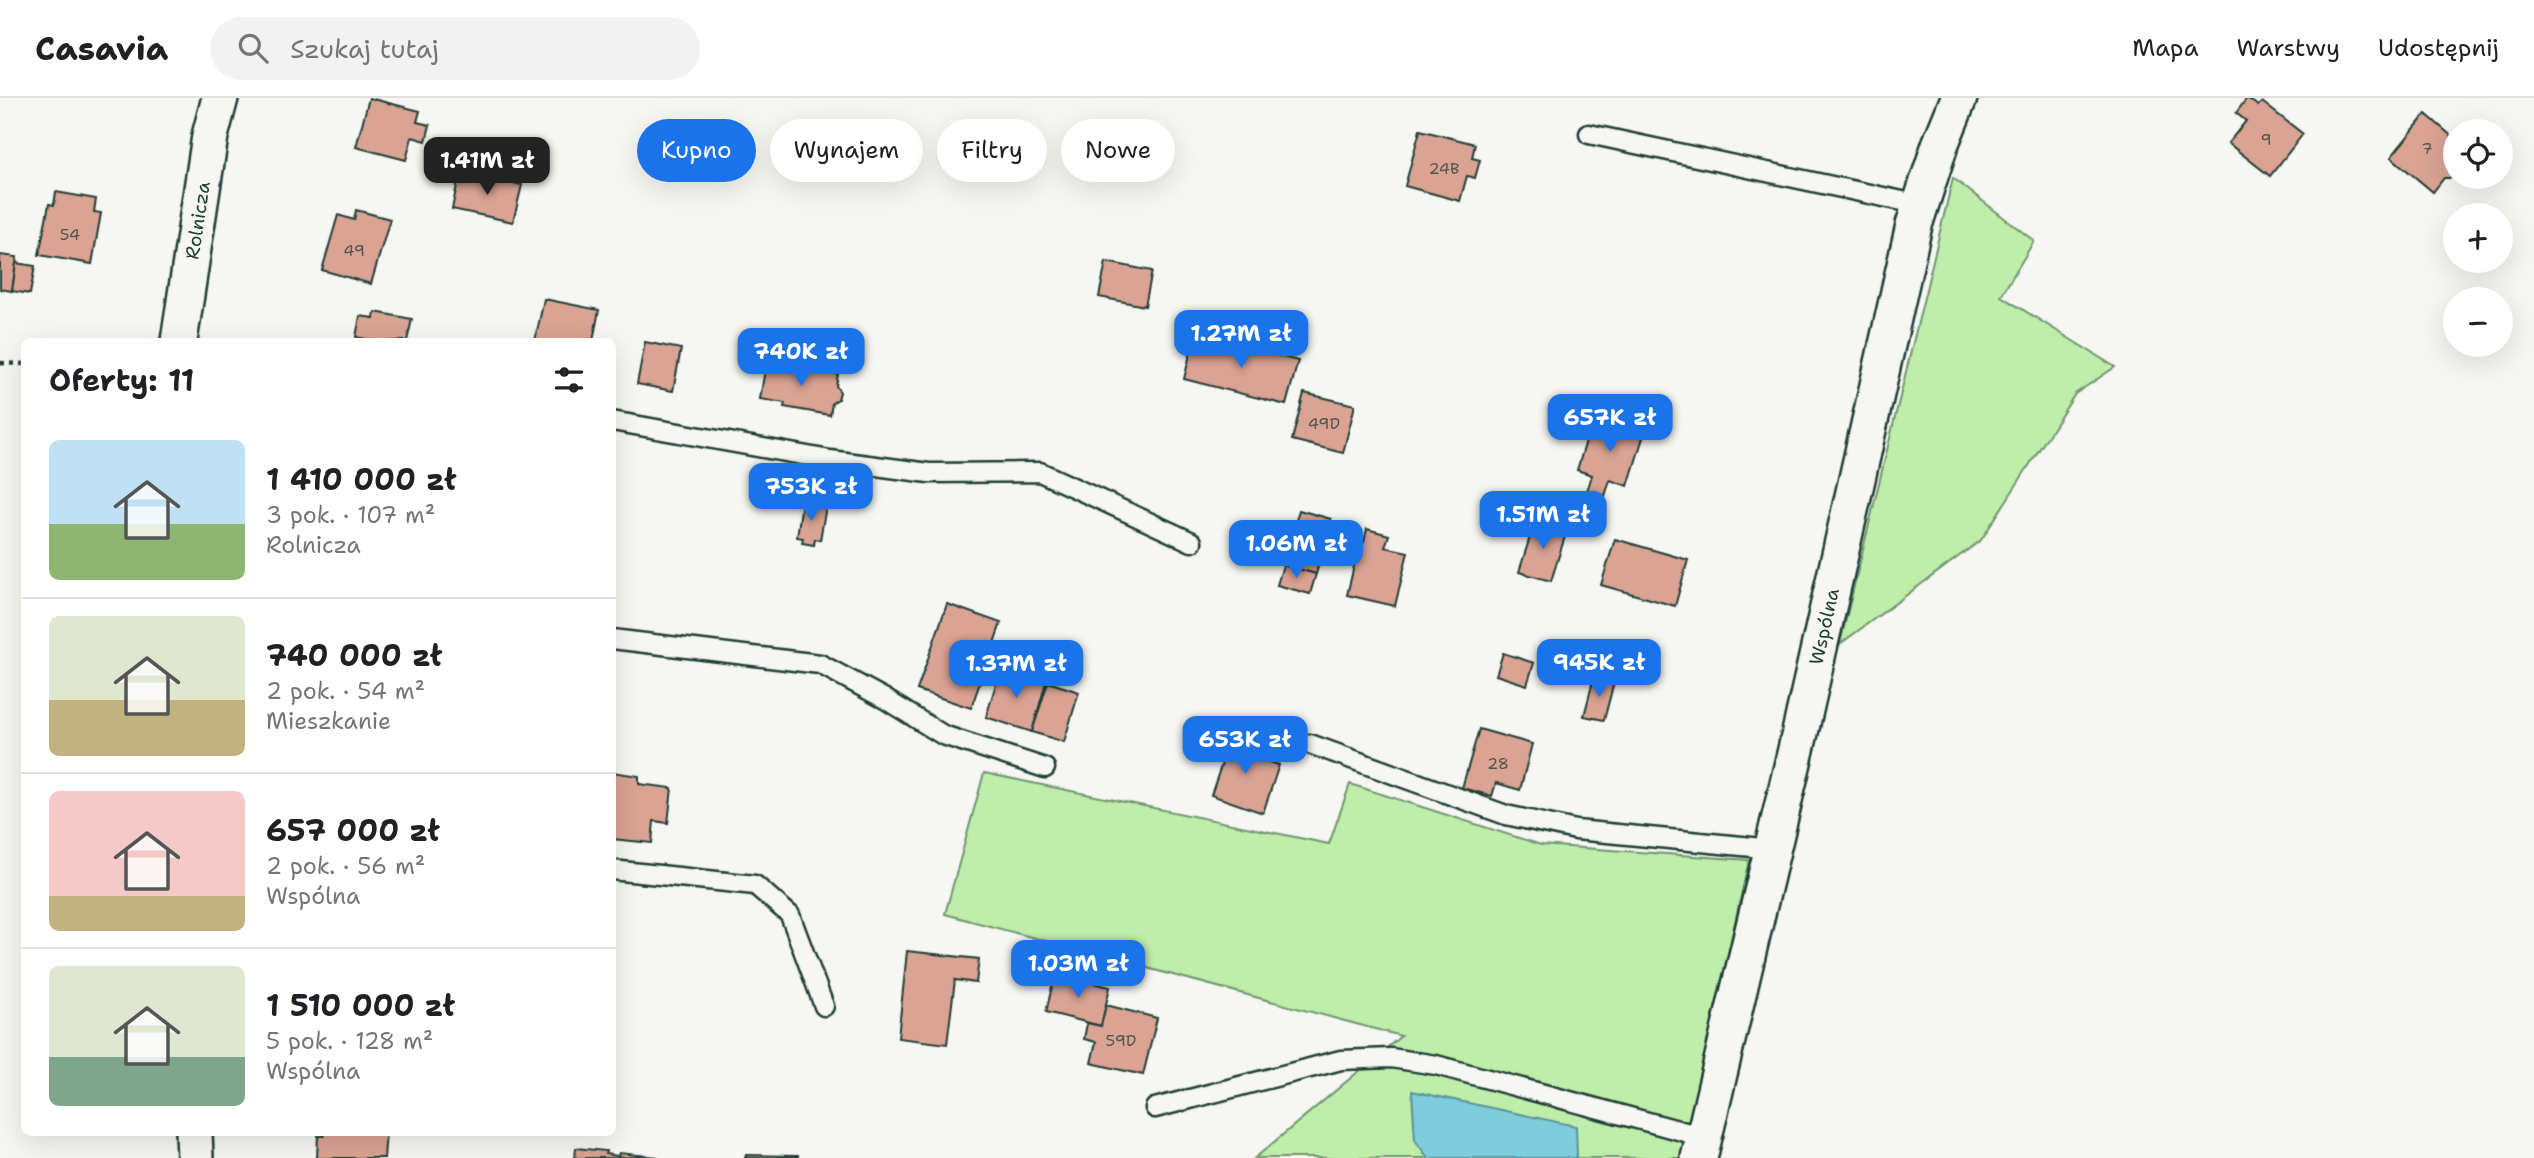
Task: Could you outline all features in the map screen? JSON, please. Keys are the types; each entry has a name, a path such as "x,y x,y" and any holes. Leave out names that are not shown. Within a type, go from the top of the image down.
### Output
{"street":[{"name":"Rolnicza","path":"179,338 210,136 220,98"},
{"name":"Wspólna","path":"1702,1148 1921,205 1940,145 1959,98"},
{"path":"194,1136 195,1158"}],"lane":[{"path":"1590,134 1921,205"},
{"path":"616,422 830,460 929,473 1040,472 1192,542"},
{"path":"616,639 820,664 885,699 943,735 1045,768"},
{"path":"1310,744 1506,815 1576,830 1773,849"},
{"path":"616,870 755,885 790,915 824,1006"},
{"path":"1155,1108 1340,1060 1391,1058 1436,1065 1702,1148"}],"path":[{"path":"0,363 21,364"}],"green space":[{"path":"1953,178 2034,241 2001,296 2115,367 2075,394 1981,540 1840,644"},
{"path":"984,773 1329,844 1350,784 1541,845 1749,860 1682,1158 1255,1158 1401,1036 945,914"}],"water":[{"path":"1412,1091 1576,1126 1576,1158 1428,1158 1415,1140"}],"building":[{"path":"369,98 420,111 417,122 430,125 426,141 412,137 406,160 356,147"},
{"path":"2247,98 2258,106 2262,102 2303,134 2270,176 2228,143 2246,121 2236,113"},
{"path":"2426,114 2443,129 2443,179 2433,192 2391,157"},
{"path":"1420,130 1475,144 1472,158 1480,160 1475,178 1467,176 1460,201 1405,186"},
{"path":"460,171 522,185 513,222 452,209"},
{"path":"56,192 96,199 94,212 101,213 92,264 39,255 49,204 54,205"},
{"path":"356,210 390,219 371,284 322,270 338,215 354,220"},
{"path":"0,255 17,257 12,291 0,289"},
{"path":"1106,262 1152,271 1145,306 1099,297"},
{"path":"16,263 35,266 30,294 12,291"},
{"path":"544,299 599,310 594,338 536,338"},
{"path":"375,312 412,319 408,338 356,337 360,316 374,318"},
{"path":"1195,334 1298,361 1286,405 1184,379"},
{"path":"645,342 681,349 673,391 637,384"},
{"path":"766,364 838,374 836,386 840,392 838,399 832,403 830,415 784,407 785,403 760,399"},
{"path":"1304,393 1355,405 1343,453 1292,440"},
{"path":"1594,415 1645,431 1628,486 1610,480 1605,496 1587,491 1592,475 1577,470"},
{"path":"802,502 826,506 820,540 815,539 814,545 802,543 803,538 797,537"},
{"path":"1299,510 1331,519 1316,574 1283,565"},
{"path":"1535,521 1567,530 1551,581 1519,572"},
{"path":"1367,529 1389,535 1385,547 1408,552 1395,606 1347,595 1360,541 1364,542"},
{"path":"1615,539 1688,560 1675,606 1601,585"},
{"path":"1283,565 1316,574 1310,594 1277,585"},
{"path":"947,604 1001,623 971,708 917,690"},
{"path":"1503,653 1534,663 1527,685 1496,675"},
{"path":"1001,667 1046,682 1032,732 986,717"},
{"path":"1594,677 1614,682 1604,720 1584,716"},
{"path":"1048,682 1079,692 1064,742 1032,732"},
{"path":"1479,729 1532,744 1520,790 1496,783 1492,796 1462,788"},
{"path":"1232,734 1260,744 1255,757 1279,765 1263,813 1211,795"},
{"path":"616,773 639,776 639,784 672,788 668,823 654,821 652,843 616,839"},
{"path":"907,951 979,959 976,983 955,980 947,1044 898,1038"},
{"path":"1055,974 1110,987 1101,1026 1046,1012"},
{"path":"1106,1005 1157,1018 1143,1075 1091,1063 1096,1042 1084,1039 1087,1023 1101,1026"},
{"path":"318,1136 386,1136 384,1158 317,1158"},
{"path":"576,1148 606,1151 605,1154 618,1156 619,1153 658,1157 575,1158"},
{"path":"746,1155 798,1156 798,1158 745,1158"}]}
